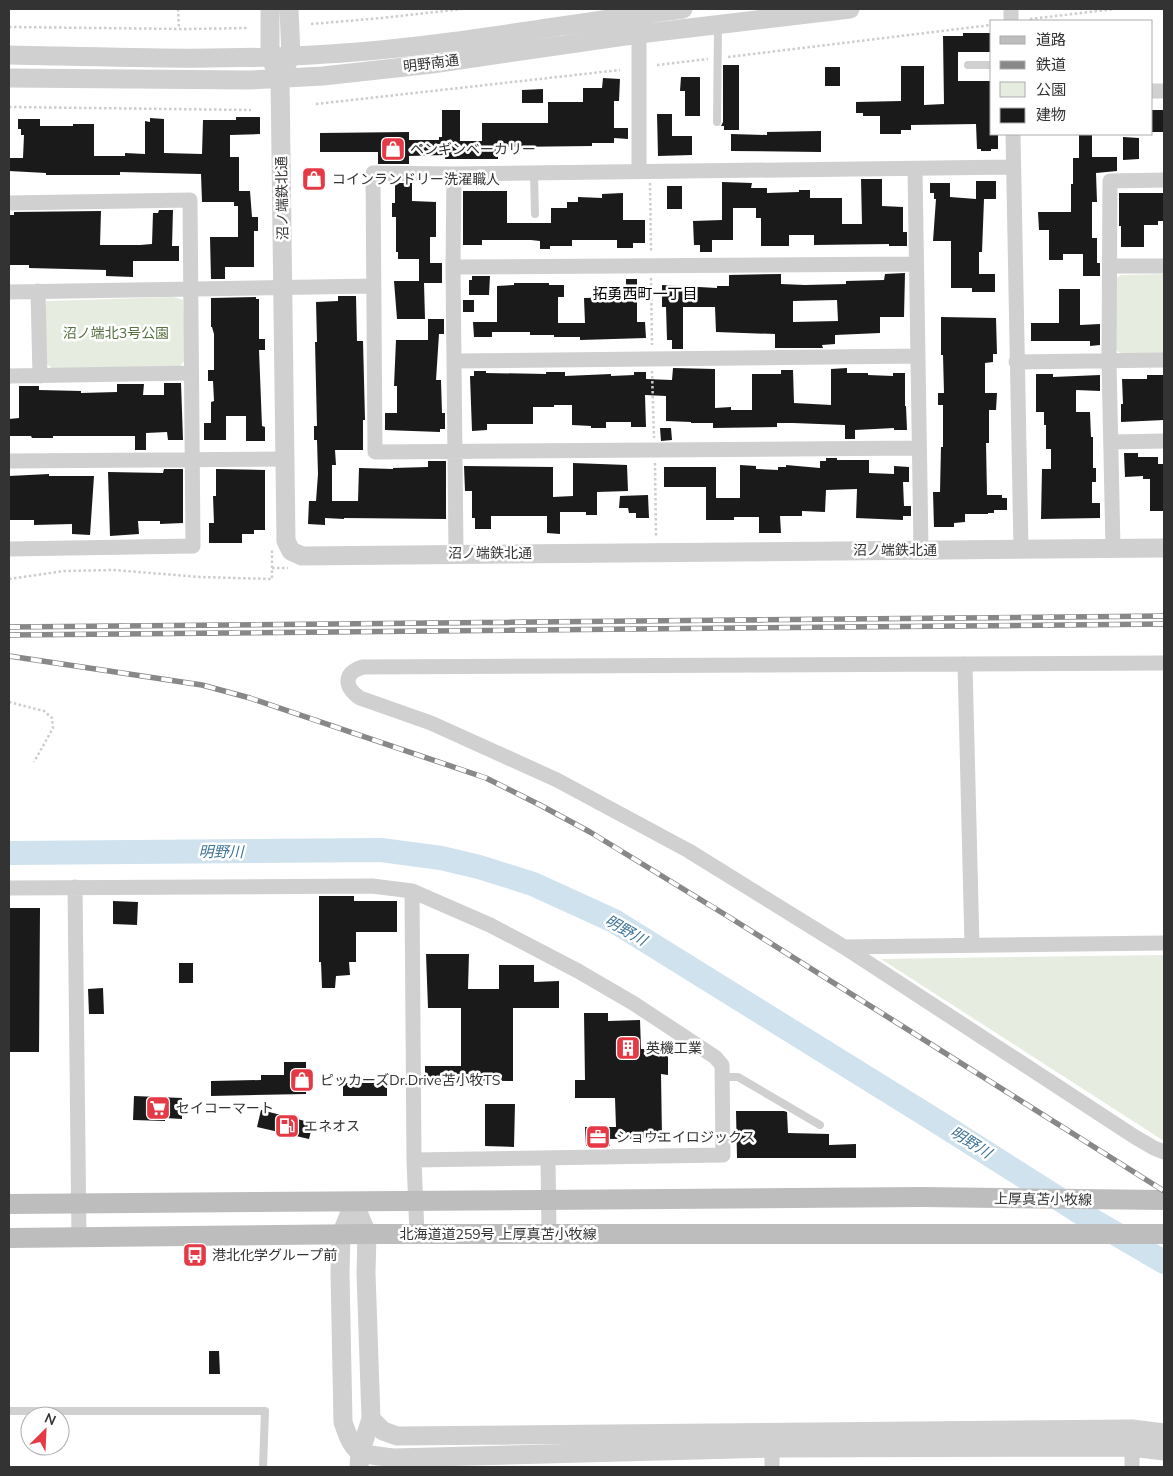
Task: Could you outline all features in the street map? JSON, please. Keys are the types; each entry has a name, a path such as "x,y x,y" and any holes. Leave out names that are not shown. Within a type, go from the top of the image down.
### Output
{"main road":[{"name":"上厚真苫小牧線","path":"548,1201 922,1197 1164,1200"},
{"path":"9,1204 548,1201"},
{"name":"北海道道259号 上厚真苫小牧線","path":"9,1238 367,1234 1164,1234"}],"street":[{"path":"270,9 270,57 280,79"},
{"path":"280,79 291,56 289,9"},
{"name":"明野南通","path":"9,55 147,58 313,55 428,44 638,11 683,9"},
{"name":"明野南通","path":"9,78 250,80 323,76 432,64 638,34 850,9"},
{"path":"638,11 645,172"},
{"name":"沼ノ端鉄北通","path":"280,79 284,459 286,542 291,551 302,556 456,553 1164,548"},
{"path":"1012,135 1021,549"},
{"path":"919,448 375,452 373,173 454,174 1013,167"},
{"path":"915,169 921,550"},
{"path":"454,174 456,553"},
{"path":"1113,548 1109,361 1110,181 1164,180"},
{"path":"9,203 190,200 193,546 9,549"},
{"path":"453,267 916,264"},
{"path":"1110,266 1164,266"},
{"path":"9,292 373,286"},
{"path":"38,292 40,376"},
{"path":"455,361 918,356"},
{"path":"1016,362 1164,360"},
{"path":"9,376 191,373"},
{"path":"1111,442 1164,441"},
{"path":"9,461 284,459"},
{"path":"1164,663 363,668 355,670 350,675 348,681 349,688 353,694 360,698 431,723 557,780 689,851 844,947 1135,1137 1164,1152"},
{"path":"965,664 972,945"},
{"path":"9,888 372,886 412,891 490,925 578,971 633,1003 715,1057 722,1065 723,1155 414,1160"},
{"path":"75,887 79,1237"},
{"path":"412,891 414,1160 417,1234"},
{"path":"844,947 1164,943"},
{"path":"548,1158 549,1234"},
{"path":"354,1202 367,1234 366,1273 371,1419 360,1460"},
{"path":"354,1202 341,1235 343,1422 350,1442 360,1460"},
{"path":"371,1419 383,1431 397,1436 772,1440 1132,1438 1164,1433"},
{"path":"1132,1438 1164,1451"},
{"path":"1132,1438 1132,1467"},
{"path":"360,1460 772,1440"},
{"path":"772,1440 772,1467"}],"lane":[{"path":"717,122 718,25"},
{"path":"968,65 990,65"},
{"path":"534,173 534,214"},
{"path":"722,1077 738,1077 820,1125"},
{"path":"9,1412 265,1411 263,1467"}],"path":[{"path":"178,9 178,29"},
{"path":"310,24 462,9"},
{"path":"1030,20 1115,9"},
{"path":"657,65 990,25"},
{"path":"9,27 248,28"},
{"path":"316,104 620,70"},
{"path":"9,107 251,110"},
{"path":"645,172 651,266 656,540"},
{"path":"9,702 44,712 52,718 53,728 34,762"}],"green space":[{"path":"1164,274 1164,353 1123,354 1115,350 1115,279 1121,275"},
{"name":"沼ノ端北3号公園","path":"174,297 183,300 186,359 180,366 53,369 46,363 46,301"},
{"path":"1164,955 1164,1141 881,959"}],"building":[{"path":"963,33 990,33 990,52 958,52 958,81 990,81 990,135 998,135 998,149 981,151 981,149 977,149 976,124 911,125 911,130 901,130 901,134 880,134 880,116 863,116 863,113 856,113 856,102 901,101 901,66 924,66 924,105 944,104 943,36 963,36"},
{"path":"723,65 739,65 739,130 724,130 724,126 721,126 723,122"},
{"path":"825,67 840,67 840,86 825,86"},
{"path":"681,77 700,77 700,116 685,116 685,91 680,91"},
{"path":"603,78 620,79 619,101 614,101 614,128 628,128 628,139 614,138 614,143 592,143 592,146 498,147 498,159 445,159 445,155 409,156 409,164 378,164 378,152 320,152 320,133 409,132 409,140 439,140 439,137 442,137 442,110 460,110 460,141 482,141 482,123 548,123 548,102 583,102 583,88 602,88"},
{"path":"543,89 543,103 522,103 522,90"},
{"path":"1153,110 1164,110 1164,132 1153,132"},
{"path":"657,114 672,114 672,136 692,136 692,155 658,156"},
{"path":"236,117 260,117 260,134 230,135 230,157 239,157 239,191 250,191 252,217 258,217 258,231 254,231 254,267 225,267 225,279 211,279 210,237 238,237 238,206 234,206 234,202 202,202 201,174 120,172 120,175 46,175 46,173 9,171 9,158 23,158 24,135 21,135 21,129 18,129 18,119 40,119 40,126 94,124 94,156 125,156 125,153 145,154 145,121 150,122 150,118 164,119 164,153 202,154 203,120 236,120"},
{"path":"821,131 821,152 731,151 731,134 767,135 767,132"},
{"path":"1079,135 1092,135 1092,157 1117,157 1117,171 1096,173 1097,202 1092,202 1092,238 1097,238 1097,263 1100,263 1100,276 1083,276 1083,254 1063,254 1063,260 1049,260 1049,230 1039,230 1038,212 1071,212 1073,158 1079,158"},
{"path":"1123,137 1139,138 1139,159 1123,160"},
{"name":"コインランドリー洗濯職人","path":"304,173 323,173 324,185 304,185"},
{"path":"861,179 882,179 882,206 903,207 903,232 907,232 907,246 889,246 889,244 814,245 814,235 789,235 789,246 761,246 761,218 756,218 756,208 733,208 733,240 712,240 712,252 700,252 700,245 694,245 693,221 722,220 722,182 752,183 751,188 767,188 767,193 810,190 810,198 842,198 842,224 862,224"},
{"path":"976,181 996,181 996,199 984,199 982,252 979,252 979,274 995,274 995,292 972,292 972,288 951,288 951,241 933,241 936,199 934,199 934,193 930,193 930,183 950,183 950,197 976,199"},
{"path":"395,183 412,183 412,201 436,202 436,237 430,237 430,263 442,263 442,283 424,283 425,319 397,319 394,281 419,281 419,259 398,259 398,252 396,252 396,217 392,217 392,203 395,203"},
{"path":"667,186 682,186 682,209 667,209"},
{"path":"463,191 507,191 507,223 551,223 551,208 567,208 567,202 578,202 578,197 602,198 602,194 623,193 623,220 645,220 645,243 633,243 633,248 617,248 617,240 572,240 572,246 550,246 550,249 540,249 540,241 531,240 482,240 482,245 463,245"},
{"path":"1119,193 1164,193 1164,221 1158,221 1158,225 1144,225 1144,247 1121,247"},
{"path":"159,210 173,210 172,246 179,246 179,261 133,261 133,277 106,276 106,270 29,268 29,265 9,265 9,215 14,215 14,212 101,211 100,245 140,245 152,244 153,213 158,213"},
{"path":"905,273 904,317 880,317 880,333 835,335 835,344 822,345 823,348 775,348 775,334 716,332 715,307 683,307 683,349 672,349 672,340 667,340 666,307 662,307 662,285 717,288 717,286 729,286 729,275 781,274 781,284 846,284 846,281 884,280 885,274","holes":["837,300 838,321 793,322 793,301"]},
{"path":"472,276 490,276 489,295 469,295 469,280 472,280"},
{"path":"626,279 637,279 637,322 645,322 646,338 580,340 580,337 530,335 530,332 492,332 492,337 474,337 473,322 497,322 497,286 514,285 514,283 564,285 564,297 558,297 558,323 585,323 584,298 626,297"},
{"path":"1059,289 1080,289 1080,325 1100,324 1100,345 1090,346 1090,341 1031,341 1031,323 1059,323"},
{"path":"338,296 356,296 357,341 363,341 365,420 363,420 363,450 335,450 336,465 332,465 332,501 358,501 359,468 428,467 428,461 446,461 446,519 325,518 325,525 308,524 309,501 316,501 318,474 317,440 314,440 314,426 317,426 316,302 338,301"},
{"path":"256,297 256,299 259,299 259,339 265,339 265,350 259,350 262,426 265,427 265,441 246,441 246,416 226,416 226,440 204,440 204,423 211,423 211,402 214,401 213,381 208,381 208,370 214,370 211,298"},
{"path":"463,300 474,300 474,312 463,312"},
{"path":"941,317 996,318 997,354 993,354 993,362 985,363 985,393 997,393 996,410 989,410 989,443 986,443 987,495 1002,495 1002,498 1007,498 1007,510 994,510 994,513 988,514 965,514 965,522 954,523 954,527 934,527 933,492 940,492 941,447 943,447 943,405 938,405 938,393 944,393"},
{"path":"428,319 444,319 444,334 439,334 436,380 441,380 442,413 445,413 445,429 440,429 440,432 385,430 385,413 397,413 397,386 394,386 396,340 428,340"},
{"path":"673,368 715,369 715,408 731,407 731,410 752,410 752,374 781,374 781,370 793,370 794,403 831,405 831,369 847,368 847,373 868,373 868,375 893,376 893,373 905,373 907,430 894,430 894,428 855,430 855,439 845,439 845,425 777,423 777,427 713,428 713,423 666,421 666,396 645,395 646,427 631,427 631,422 606,422 606,428 572,425 572,405 554,405 554,407 533,407 533,424 487,424 487,430 472,431 470,376 474,376 474,371 546,374 546,372 565,372 565,376 634,375 634,372 646,372 646,379 672,380"},
{"path":"1036,374 1053,374 1053,377 1100,375 1100,391 1076,390 1076,412 1090,412 1091,437 1093,437 1093,468 1096,468 1096,482 1092,482 1092,503 1100,503 1100,518 1041,519 1042,469 1051,469 1051,449 1046,449 1044,412 1036,412"},
{"path":"1147,375 1163,375 1164,420 1121,422 1121,404 1123,404 1122,379 1147,379"},
{"path":"164,383 181,383 183,440 168,440 167,432 146,433 146,450 135,450 135,436 53,436 53,438 32,438 31,436 9,436 9,419 19,418 19,386 39,386 39,390 81,391 81,393 117,392 117,384 144,384 143,395 164,395"},
{"path":"660,428 671,428 672,440 661,441"},
{"path":"1124,453 1138,453 1138,457 1158,457 1158,464 1164,464 1164,511 1150,511 1150,479 1143,479 1143,476 1125,477"},
{"path":"826,458 869,460 869,473 894,474 894,466 909,467 909,482 903,482 904,506 911,506 911,516 903,516 903,520 856,518 857,489 826,490 825,512 802,511 802,516 780,516 781,533 759,533 759,517 734,517 734,520 706,520 706,487 664,487 664,467 716,467 716,498 740,498 740,465 756,466 756,469 778,470 778,467 786,467 786,465 820,468 820,461 826,461"},
{"path":"573,463 627,465 628,491 597,492 597,515 586,515 586,512 560,512 560,534 547,533 547,516 491,516 491,529 475,529 475,518 472,518 472,491 465,491 464,466 553,467 553,497 573,496"},
{"path":"164,469 183,469 183,523 160,524 160,521 138,521 139,534 110,536 108,472 163,473"},
{"path":"216,469 265,470 265,530 254,530 254,534 242,534 242,543 209,543 209,523 214,523 213,496 216,496"},
{"path":"49,474 49,476 94,476 90,535 72,534 72,524 34,525 34,520 9,520 9,476"},
{"path":"648,495 649,518 636,518 636,513 629,513 628,508 619,508 620,496"},
{"path":"319,896 354,896 354,901 397,901 397,932 356,932 356,962 349,962 350,975 336,976 335,988 322,988 321,962 319,962"},
{"path":"113,901 138,902 137,925 113,924"},
{"path":"9,908 40,908 39,1052 9,1052"},
{"path":"426,954 469,954 468,989 499,989 499,965 534,965 534,982 559,981 559,1008 513,1008 513,1081 425,1080 425,1066 461,1066 461,1008 428,1008"},
{"path":"179,963 193,963 193,983 179,983"},
{"path":"103,988 104,1014 89,1014 88,989"},
{"path":"584,1013 608,1013 608,1021 640,1020 641,1049 668,1049 668,1075 661,1074 662,1138 610,1139 610,1146 586,1146 585,1127 616,1127 615,1098 575,1098 575,1080 585,1080"},
{"path":"284,1062 306,1062 306,1094 211,1096 211,1081 261,1080 261,1075 284,1075"},
{"path":"343,1083 387,1083 387,1096 343,1096"},
{"name":"セイコーマート","path":"134,1096 182,1098 182,1119 165,1118 165,1121 133,1120"},
{"path":"485,1104 515,1104 514,1147 485,1146"},
{"path":"261,1110 313,1123 309,1139 257,1127"},
{"path":"736,1111 787,1112 788,1133 829,1134 829,1145 856,1144 856,1158 737,1158"},
{"path":"209,1351 219,1351 220,1374 209,1374"}],"waterway":[{"name":"明野川","path":"9,853 381,850 441,858 479,867 533,884 614,921 1089,1218 1164,1262"}],"railway":[{"path":"9,627 1164,616"},
{"path":"9,635 1164,624"},
{"path":"9,656 202,685 250,698 486,778 590,832 729,917 1164,1191"}],"place":[{"name":"ペンギンベーカリー","path":"393,149"},
{"name":"コインランドリー洗濯職人","path":"314,179"},
{"name":"英機工業","path":"628,1048"},
{"name":"ピッカーズDr.Drive苫小牧TS","path":"302,1080"},
{"name":"セイコーマート","path":"158,1108"},
{"name":"エネオス","path":"287,1126"},
{"name":"ショウエイロジックス","path":"598,1137"},
{"name":"港北化学グループ前","path":"195,1255"}],"district":[{"name":"拓勇西町一丁目","path":"645,293"}]}
